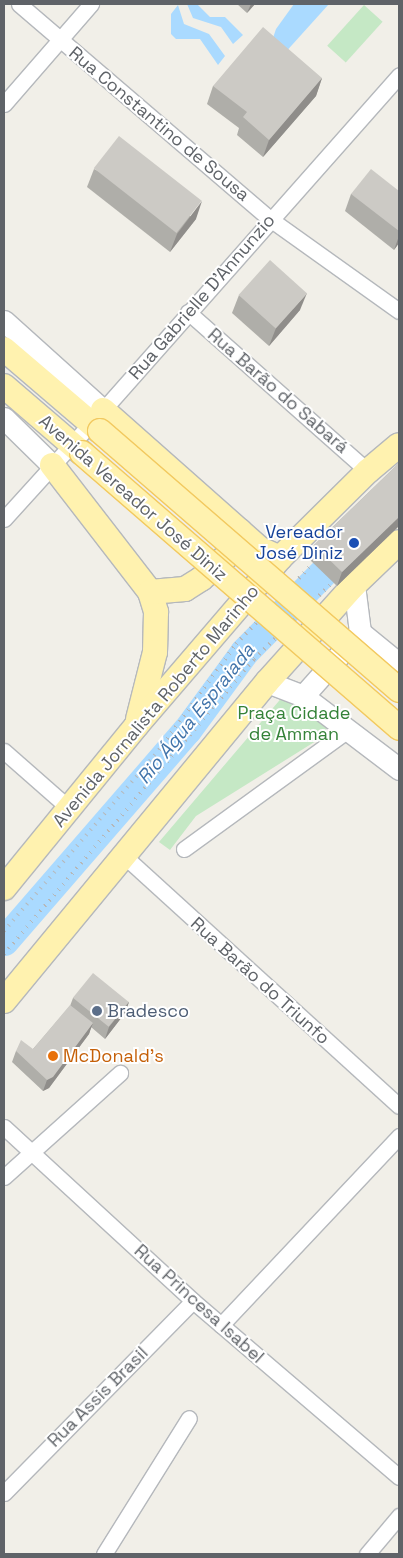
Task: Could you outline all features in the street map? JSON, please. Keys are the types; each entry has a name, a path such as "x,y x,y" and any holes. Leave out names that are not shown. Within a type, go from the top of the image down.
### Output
{"main road":[{"name":"Avenida Vereador José Diniz","path":"4,349 98,421 399,690"},
{"name":"Avenida Vereador José Diniz","path":"4,386 399,728"},
{"path":"98,421 240,531 260,549 280,558"},
{"name":"Avenida Jornalista Roberto Marinho","path":"4,888 136,726 280,558 368,471 399,445"},
{"path":"52,465 150,592 156,612 155,652 136,726"},
{"path":"150,592 185,589 201,579 238,546 240,531"},
{"path":"4,1001 122,854 267,682 354,585 399,542"}],"street":[{"name":"Rua Constantino de Sousa","path":"19,4 270,219 397,304"},
{"path":"4,104 91,4"},
{"name":"Rua Gabrielle D'Annunzio","path":"4,520 52,465 76,449 188,312 399,75"},
{"name":"Rua Barão do Sabará","path":"188,312 368,471"},
{"name":"Avenida Vereador José Diniz","path":"4,322 98,421"},
{"name":"Avenida Vereador José Diniz","path":"4,418 52,465"},
{"path":"354,585 360,632 399,664"},
{"path":"303,696 360,632"},
{"path":"267,682 303,696 399,768"},
{"path":"184,849 349,729"},
{"path":"4,751 70,809"},
{"name":"Rua Barão do Triunfo","path":"122,854 399,1106"},
{"path":"4,1177 120,1073"},
{"name":"Rua Princesa Isabel","path":"4,1127 193,1301 399,1477"},
{"path":"222,1326 399,1136"},
{"name":"Rua Assis Brasil","path":"4,1493 193,1301"},
{"path":"104,1554 189,1418"},
{"path":"367,1554 399,1516"}],"green space":[{"path":"364,5 383,22 346,63 327,46"},
{"name":"Praça Cidade de Amman","path":"284,695 329,720 324,736 196,816 170,850 159,842"}],"water":[{"path":"187,4 197,4 210,17 225,17 243,35 233,44 221,27 193,18"},
{"path":"294,4 329,4 283,55 271,44 276,29"},
{"path":"178,5 184,24 209,34 225,56 218,65 200,39 176,39 171,34 171,14"}],"building":[{"path":"263,27 322,78 269,140 243,117 247,112 213,86"},
{"path":"119,136 202,201 176,233 94,168"},
{"path":"371,169 399,191 399,231 351,194"},
{"path":"270,260 307,293 276,328 239,295"},
{"name":"Vereador José Diniz","path":"399,463 399,517 342,572 314,545"},
{"path":"93,973 129,1002 109,1027 73,998"},
{"name":"McDonald's","path":"70,1005 93,1023 53,1077 47,1080 16,1051 21,1040 33,1049"}],"waterway":[{"name":"Rio Água Espraiada","path":"4,941 187,730 244,652 399,496"}],"railway":[{"path":"4,931 159,750 236,644 322,554"},
{"path":"4,954 254,659 342,573"}],"place":[{"name":"Vereador José Diniz","path":"354,543"},
{"name":"Bradesco","path":"97,1011"},
{"name":"McDonald's","path":"53,1056"}]}
